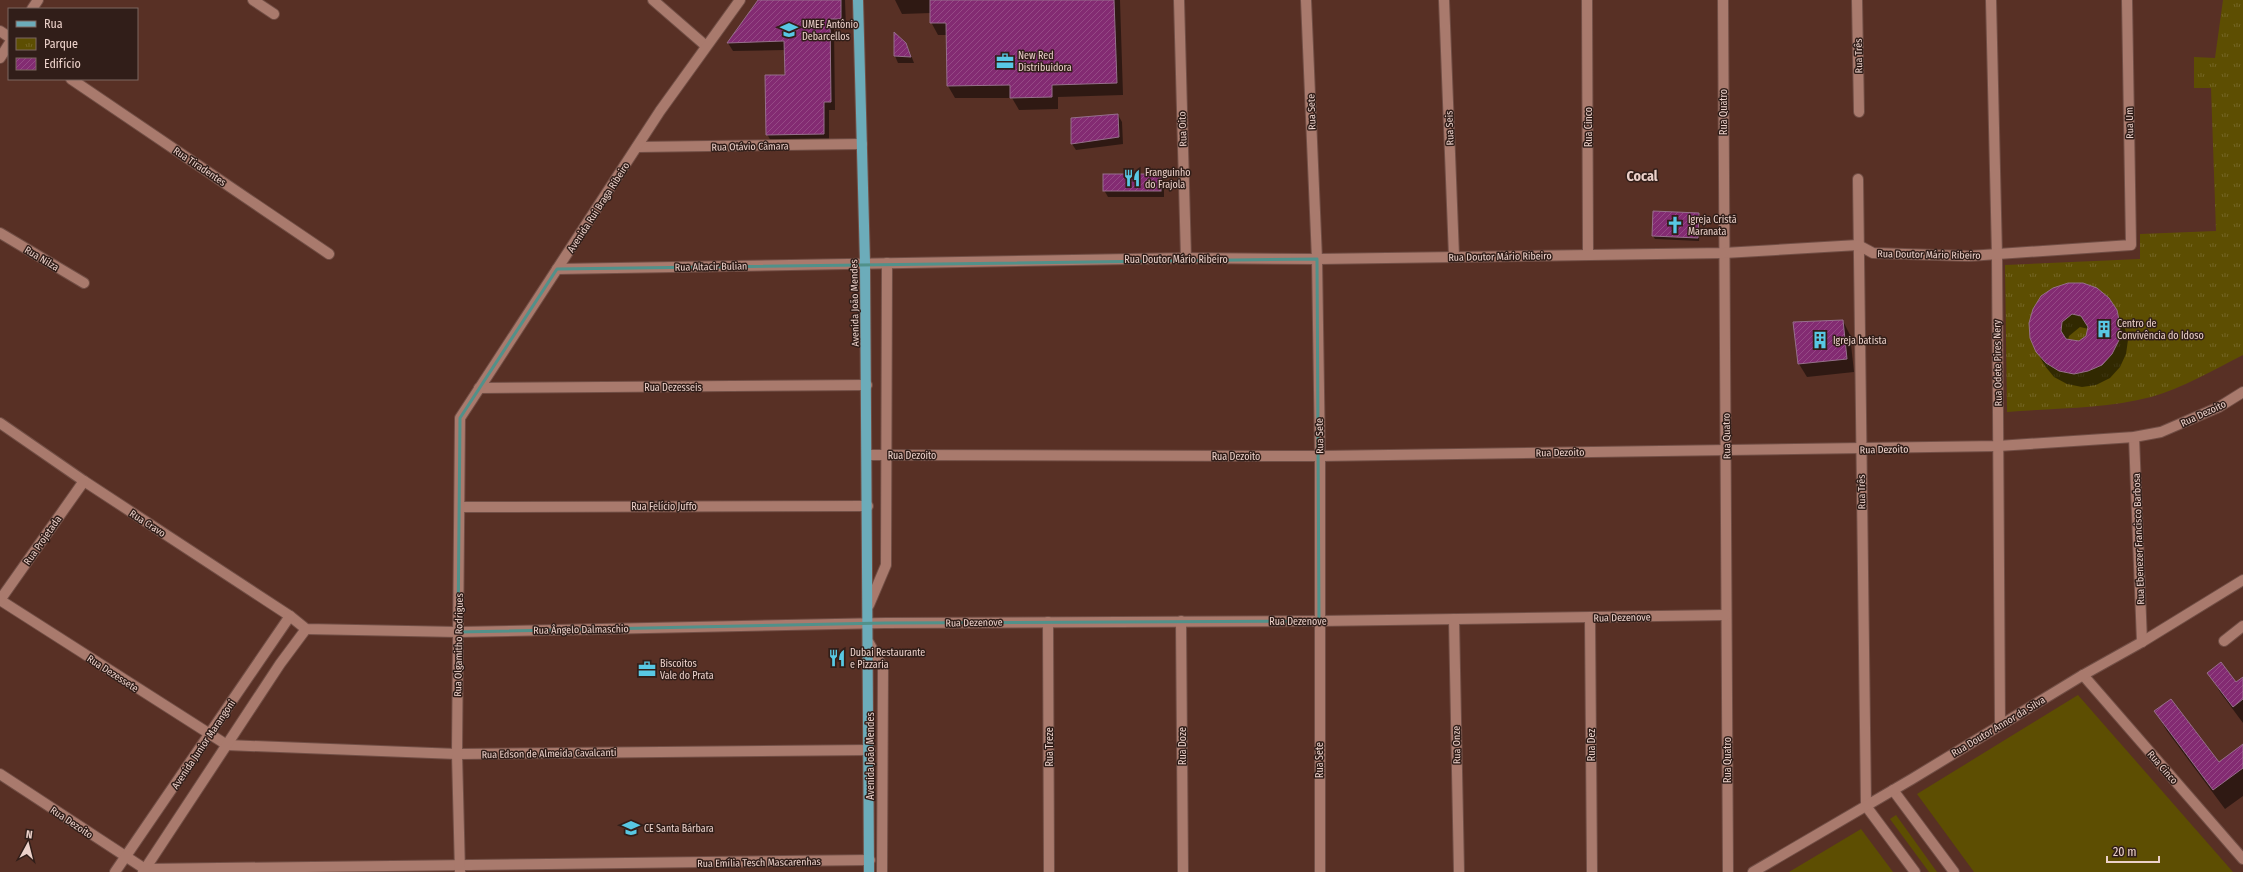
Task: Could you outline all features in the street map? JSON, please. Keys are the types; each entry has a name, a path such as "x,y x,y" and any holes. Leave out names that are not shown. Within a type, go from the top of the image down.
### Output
{"main road":[{"name":"Avenida João Mendes","path":"858,0 866,263 870,750 869,872"}],"street":[{"path":"253,0 274,14"},
{"path":"653,0 706,46"},
{"name":"Avenida Rui Braga Ribeiro","path":"460,418 637,147 706,46 740,0"},
{"name":"Rua Oito","path":"1179,0 1186,258"},
{"name":"Rua Sete","path":"1306,0 1317,259 1320,456 1320,872"},
{"name":"Rua Seis","path":"1444,0 1454,256"},
{"name":"Rua Cinco","path":"1587,0 1588,254"},
{"name":"Rua Quatro","path":"1723,0 1728,872"},
{"name":"Rua Três","path":"1857,0 1859,112"},
{"name":"Rua Odete Pires Nery","path":"1991,0 1997,255 2000,725"},
{"name":"Rua Um","path":"2127,0 2131,245"},
{"path":"0,58 8,46"},
{"name":"Rua Tiradentes","path":"72,80 329,254"},
{"name":"Rua Otávio Câmara","path":"637,147 862,144"},
{"name":"Rua Três","path":"1858,179 1866,806"},
{"name":"Rua Nilza","path":"0,233 84,283"},
{"name":"Rua Doutor Mário Ribeiro","path":"866,263 1186,258 1317,259 1724,253 1858,245 1873,253 1997,255 2131,245"},
{"name":"Rua Altacir Bulian","path":"557,269 866,263"},
{"name":"Avenida João Mendes","path":"869,605 886,565 887,263"},
{"name":"Rua Dezesseis","path":"479,388 867,385"},
{"name":"Rua Dezoito","path":"867,455 1320,456 1998,446 2134,437 2161,432 2219,408 2243,392"},
{"name":"Rua Olgamitho Rodrigues","path":"460,418 457,754 460,869"},
{"name":"Rua Cravo","path":"0,423 293,618"},
{"name":"Rua Ebenezer Francisco Barbosa","path":"2134,437 2142,642"},
{"name":"Rua Projetada","path":"0,600 84,480"},
{"name":"Rua Felício Juffo","path":"460,507 868,506"},
{"name":"Rua Doutor Annor da Silva","path":"1753,872 1893,790 2082,675 2142,642 2243,580"},
{"name":"Rua Dezessete","path":"0,600 227,745"},
{"name":"Rua Dezenove","path":"869,624 1319,621 1726,615"},
{"path":"293,618 306,629"},
{"name":"Avenida Junior Marangoni","path":"115,872 209,734 293,618"},
{"name":"Rua Dez","path":"1590,618 1592,872"},
{"name":"Rua Onze","path":"1454,619 1459,872"},
{"name":"Rua Doze","path":"1181,621 1183,872"},
{"name":"Rua Treze","path":"1048,622 1049,872"},
{"name":"Rua Ângelo Dalmaschio","path":"306,629 458,632 869,624"},
{"path":"2224,640 2243,626"},
{"name":"Avenida Junior Marangoni","path":"144,871 280,664 306,629"},
{"name":"Avenida João Mendes","path":"868,643 882,668 882,872"},
{"name":"Rua Cinco","path":"2082,675 2243,859"},
{"name":"Rua Edson de Almeida Cavalcanti","path":"227,745 457,754 870,750"},
{"name":"Rua Dezoito","path":"0,774 144,871"},
{"path":"1893,790 1954,872"},
{"path":"1866,806 1915,872"},
{"name":"Rua Emília Tesch Mascarenhas","path":"144,871 460,869 870,860"}],"highlighted area":[{"path":"1317,259 1319,621 885,623 458,632 460,418 557,269"}],"green space":[{"path":"2223,0 2243,0 2243,355 2186,384 2151,397 2116,404 2079,408 2007,412 2005,265 2140,259 2140,234 2216,231 2211,88 2194,88 2194,57 2215,58"},
{"path":"2078,695 2233,872 1974,872 1917,794"},
{"path":"1896,815 1937,872 1929,872 1890,819"},
{"path":"1861,829 1893,872 1789,872"}],"building":[{"path":"758,0 841,0 841,19 830,19 831,102 824,102 824,134 766,135 765,75 785,75 784,41 727,43"},
{"path":"930,0 1114,0 1117,83 1052,85 1052,97 1010,98 1010,85 947,86 946,23 930,23"},
{"path":"894,32 906,43 911,57 894,56"},
{"path":"1118,114 1119,137 1071,144 1071,118"},
{"name":"Franguinho do Frajola","path":"1103,174 1161,174 1161,191 1103,191"},
{"name":"Igreja Cristã Maranata","path":"1653,211 1699,213 1698,238 1652,236"},
{"name":"Centro de Convivência do Idoso","path":"2068,283 2083,283 2097,288 2109,298 2117,310 2120,325 2119,340 2112,354 2102,365 2088,371 2074,374 2059,371 2046,363 2036,352 2030,338 2029,323 2033,309 2041,296 2053,288","holes":["2072,314 2081,316 2088,327 2086,336 2079,341 2066,339 2061,331 2062,322"]},
{"name":"Igreja batista","path":"1843,320 1847,359 1798,364 1793,322"},
{"path":"2221,662 2236,682 2243,677 2243,699 2233,707 2207,673"},
{"path":"2171,699 2219,762 2243,744 2243,768 2213,790 2154,711"}],"place":[{"name":"UMEF Antônio Debarcellos","path":"789,30"},
{"name":"New Red Distribuidora","path":"1005,61"},
{"name":"Franguinho do Frajola","path":"1132,178"},
{"name":"Igreja Cristã Maranata","path":"1675,225"},
{"name":"Centro de Convivência do Idoso","path":"2104,329"},
{"name":"Igreja batista","path":"1820,340"},
{"name":"Dubai Restaurante e Pizzaria","path":"837,658"},
{"name":"Biscoitos Vale do Prata","path":"647,669"},
{"name":"CE Santa Bárbara","path":"631,828"}],"district":[{"name":"Cocal","path":"1642,176"}]}
